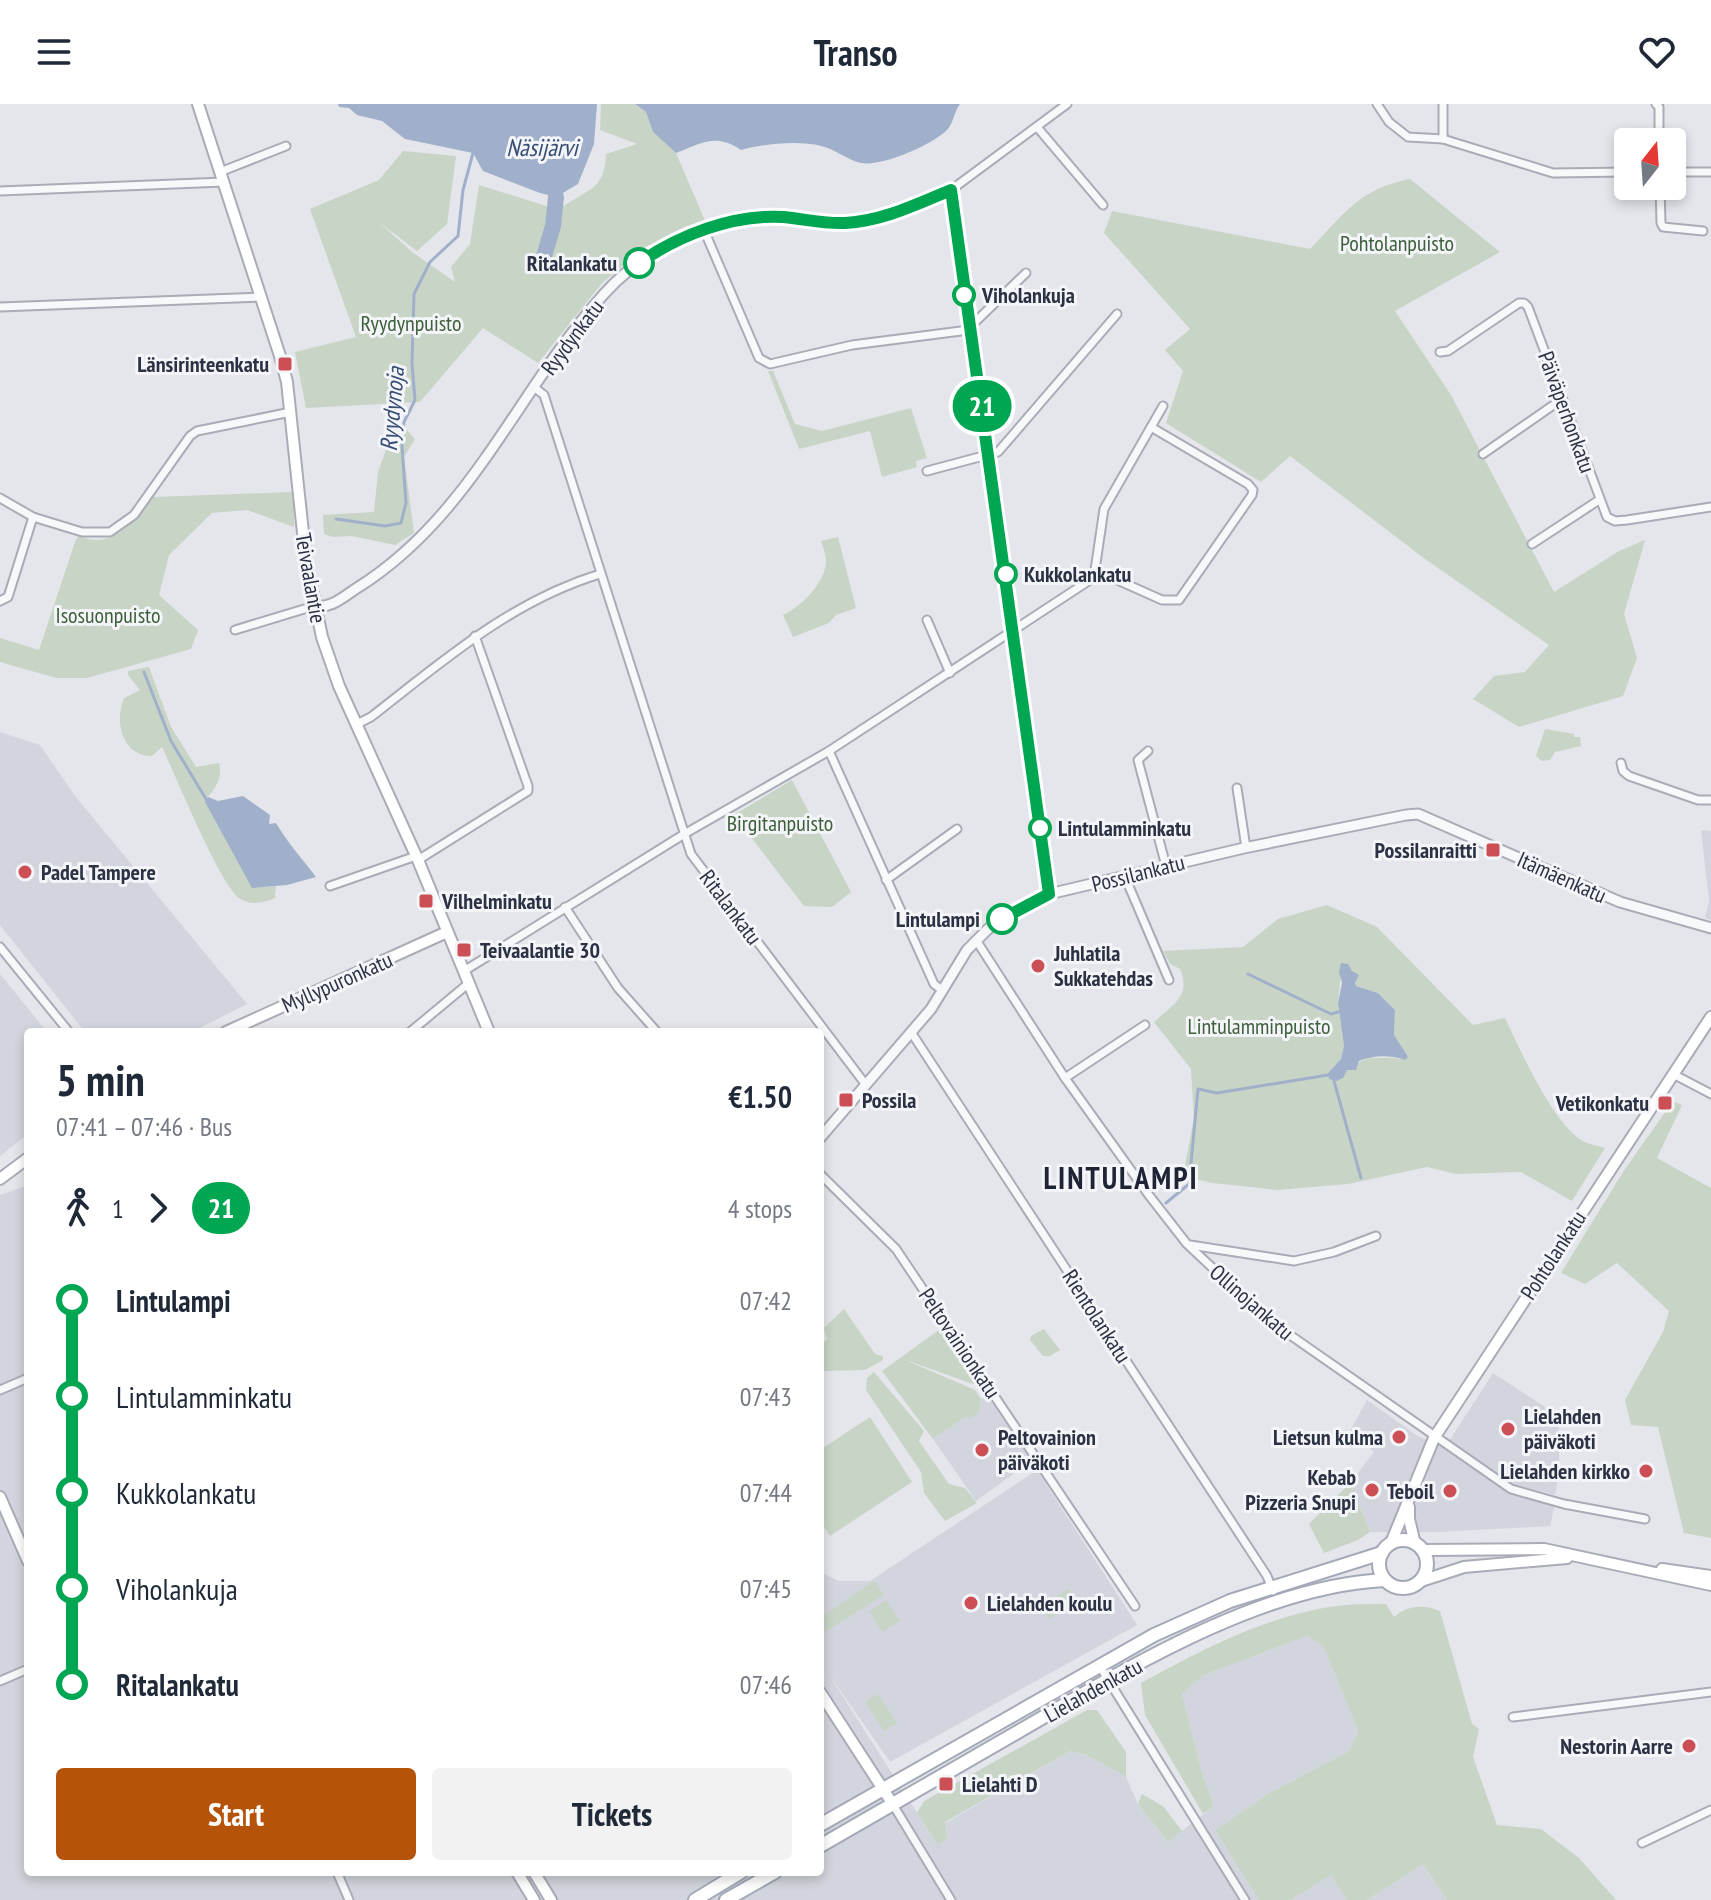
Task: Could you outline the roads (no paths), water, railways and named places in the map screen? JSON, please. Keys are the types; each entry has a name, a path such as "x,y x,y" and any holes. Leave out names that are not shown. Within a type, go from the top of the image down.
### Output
{"main road":[{"name":"Teivaalantie","path":"198,104 280,356 291,412 304,544 314,606 335,674 417,858 487,1028"},
{"name":"Myllypuronkatu","path":"235,1028 447,932"},
{"name":"Pohtolankatu","path":"1386,1548 1434,1438 1711,1017"},
{"path":"0,1179 24,1161"},
{"path":"0,1497 24,1552"},
{"name":"Pohtolankatu","path":"1409,1501 1409,1519 1418,1547"},
{"path":"1581,1558 1464,1567 1403,1588 1385,1580 1379,1566 1386,1548 1403,1540 1418,1547 1544,1549 1640,1568 1711,1576"},
{"path":"1418,1547 1426,1559 1426,1569 1418,1582"},
{"name":"Lielahdenkatu","path":"824,1823 1099,1665 1199,1614 1363,1561 1386,1548"},
{"path":"1640,1568 1711,1585"},
{"name":"Lielahdenkatu","path":"824,1844 1107,1681 1198,1634 1279,1602 1339,1585 1385,1580"},
{"path":"824,1698 892,1803"},
{"path":"519,1876 534,1900"},
{"path":"536,1876 551,1900"},
{"path":"695,1900 734,1876"},
{"path":"726,1900 768,1876"}],"street":[{"name":"Ryydynkatu","path":"314,606 325,608 337,601 378,574 422,538 467,486 570,335 616,282 653,253 704,230 741,220 766,217 830,223 895,214 951,190 1067,104"},
{"path":"1377,104 1389,122 1408,137 1443,139 1553,173 1614,172"},
{"path":"1443,104 1443,139"},
{"path":"1659,105 1659,128"},
{"path":"1037,127 1103,205"},
{"path":"0,191 222,177 286,146"},
{"path":"1686,172 1711,172"},
{"path":"951,190 1049,894"},
{"path":"1660,200 1663,227 1703,231"},
{"path":"704,230 757,355 765,363 852,345 961,331 970,327 1026,273"},
{"path":"0,307 261,297"},
{"name":"Päiväperhonkatu","path":"1440,352 1448,351 1519,303 1524,303 1534,321 1607,517 1615,521 1711,507"},
{"path":"927,471 990,455 1001,449 1117,314"},
{"name":"Ritalankatu","path":"535,388 544,395 691,854 823,1028"},
{"path":"1483,454 1562,399"},
{"path":"464,971 686,833 829,751 1090,580 1095,570 1104,509 1163,406"},
{"path":"0,498 33,517 82,532 110,532 134,515 190,436 197,431 291,412"},
{"path":"1095,570 1162,600 1179,600 1252,495 1253,490 1248,484 1151,427"},
{"path":"1532,544 1599,500"},
{"path":"3,601 33,517"},
{"path":"357,724 371,717 475,636 532,600 600,574"},
{"path":"235,630 314,606"},
{"path":"927,620 950,673"},
{"path":"330,886 417,858 528,791 475,636"},
{"path":"829,751 934,984 942,990"},
{"path":"1148,751 1138,760 1166,866"},
{"path":"1621,763 1623,771 1629,776 1698,800 1711,800"},
{"path":"1237,788 1246,848"},
{"name":"Possilankatu","path":"824,1133 931,1009 976,940 1011,913 1049,894 1246,848 1418,814"},
{"name":"Itämäenkatu","path":"1418,814 1620,902 1711,928"},
{"path":"886,880 957,829"},
{"path":"1125,877 1169,980"},
{"path":"565,907 618,988 653,1028"},
{"name":"Ollinojankatu","path":"976,940 1065,1078 1187,1244 1267,1319 1511,1489 1564,1504 1645,1519"},
{"path":"0,947 66,1028"},
{"path":"415,1028 469,983"},
{"path":"1065,1078 1145,1025"},
{"name":"Ritalankatu","path":"824,1030 866,1085"},
{"name":"Rientolankatu","path":"911,1032 1253,1554 1279,1602"},
{"path":"1673,1074 1711,1094"},
{"name":"Peltovainionkatu","path":"824,1178 896,1249 1135,1606"},
{"path":"1187,1244 1294,1261 1334,1252 1376,1236"},
{"path":"0,1390 24,1380"},
{"path":"1099,1665 1245,1900"},
{"path":"0,1681 24,1671"},
{"path":"1513,1717 1711,1692"},
{"path":"892,1803 951,1900"},
{"path":"1642,1843 1711,1810"},
{"path":"339,1876 349,1900"}],"water":[{"name":"Näsijärvi","path":"338,104 597,104 594,144 578,184 556,197 483,171 473,153 405,139 382,121 357,115"},
{"name":"Näsijärvi","path":"635,104 960,104 948,128 939,137 906,154 881,162 861,163 826,147 802,143 741,150 724,142 709,141 676,153 653,132 646,112"},
{"path":"243,796 270,815 269,824 276,823 316,877 287,885 252,888 205,802 208,797 218,801"},
{"path":"1341,963 1348,964 1359,975 1356,986 1378,993 1395,1010 1394,1035 1408,1057 1405,1060 1382,1056 1364,1059 1359,1061 1356,1070 1347,1070 1343,1078 1336,1081 1329,1079 1328,1073 1341,1059 1344,1046 1338,1003 1342,983 1339,972"}],"waterway":[{"name":"Ryydynoja","path":"336,519 385,526 401,523 406,503 402,446 404,422 415,400 412,363 414,294 430,262 458,236 463,190 473,153"},
{"path":"542,263 553,226 556,197"},
{"name":"Ryydynoja","path":"144,672 171,741 206,799"},
{"path":"1248,974 1331,1014 1338,1012"},
{"path":"1166,1203 1189,1184 1198,1089 1217,1093 1328,1075"},
{"path":"1334,1081 1361,1178"}],"place":[{"name":"Ritalankatu","path":"639,263"},
{"name":"Viholankuja","path":"964,295"},
{"name":"Länsirinteenkatu","path":"285,364"},
{"name":"Kukkolankatu","path":"1006,574"},
{"name":"Lintulamminkatu","path":"1040,828"},
{"name":"Possilanraitti","path":"1493,850"},
{"name":"Padel Tampere","path":"25,872"},
{"name":"Vilhelminkatu","path":"426,901"},
{"name":"Lintulampi","path":"1002,919"},
{"name":"Teivaalantie 30","path":"464,950"},
{"name":"Juhlatila Sukkatehdas","path":"1038,966"},
{"name":"Possila","path":"846,1100"},
{"name":"Vetikonkatu","path":"1665,1103"},
{"name":"Lielahden päiväkoti","path":"1508,1429"},
{"name":"Lietsun kulma","path":"1399,1437"},
{"name":"Peltovainion päiväkoti","path":"982,1450"},
{"name":"Lielahden kirkko","path":"1646,1471"},
{"name":"Kebab Pizzeria Snupi","path":"1372,1490"},
{"name":"Teboil","path":"1450,1491"},
{"name":"Lielahden koulu","path":"971,1603"},
{"name":"Nestorin Aarre","path":"1689,1746"},
{"name":"Lielahti D","path":"946,1784"}],"district":[{"name":"LINTULAMPI","path":"1121,1177"}],"park label":[{"name":"Pohtolanpuisto","path":"1397,243"},
{"name":"Ryydynpuisto","path":"411,323"},
{"name":"Isosuonpuisto","path":"108,615"},
{"name":"Birgitanpuisto","path":"780,823"},
{"name":"Lintulamminpuisto","path":"1259,1026"}]}
